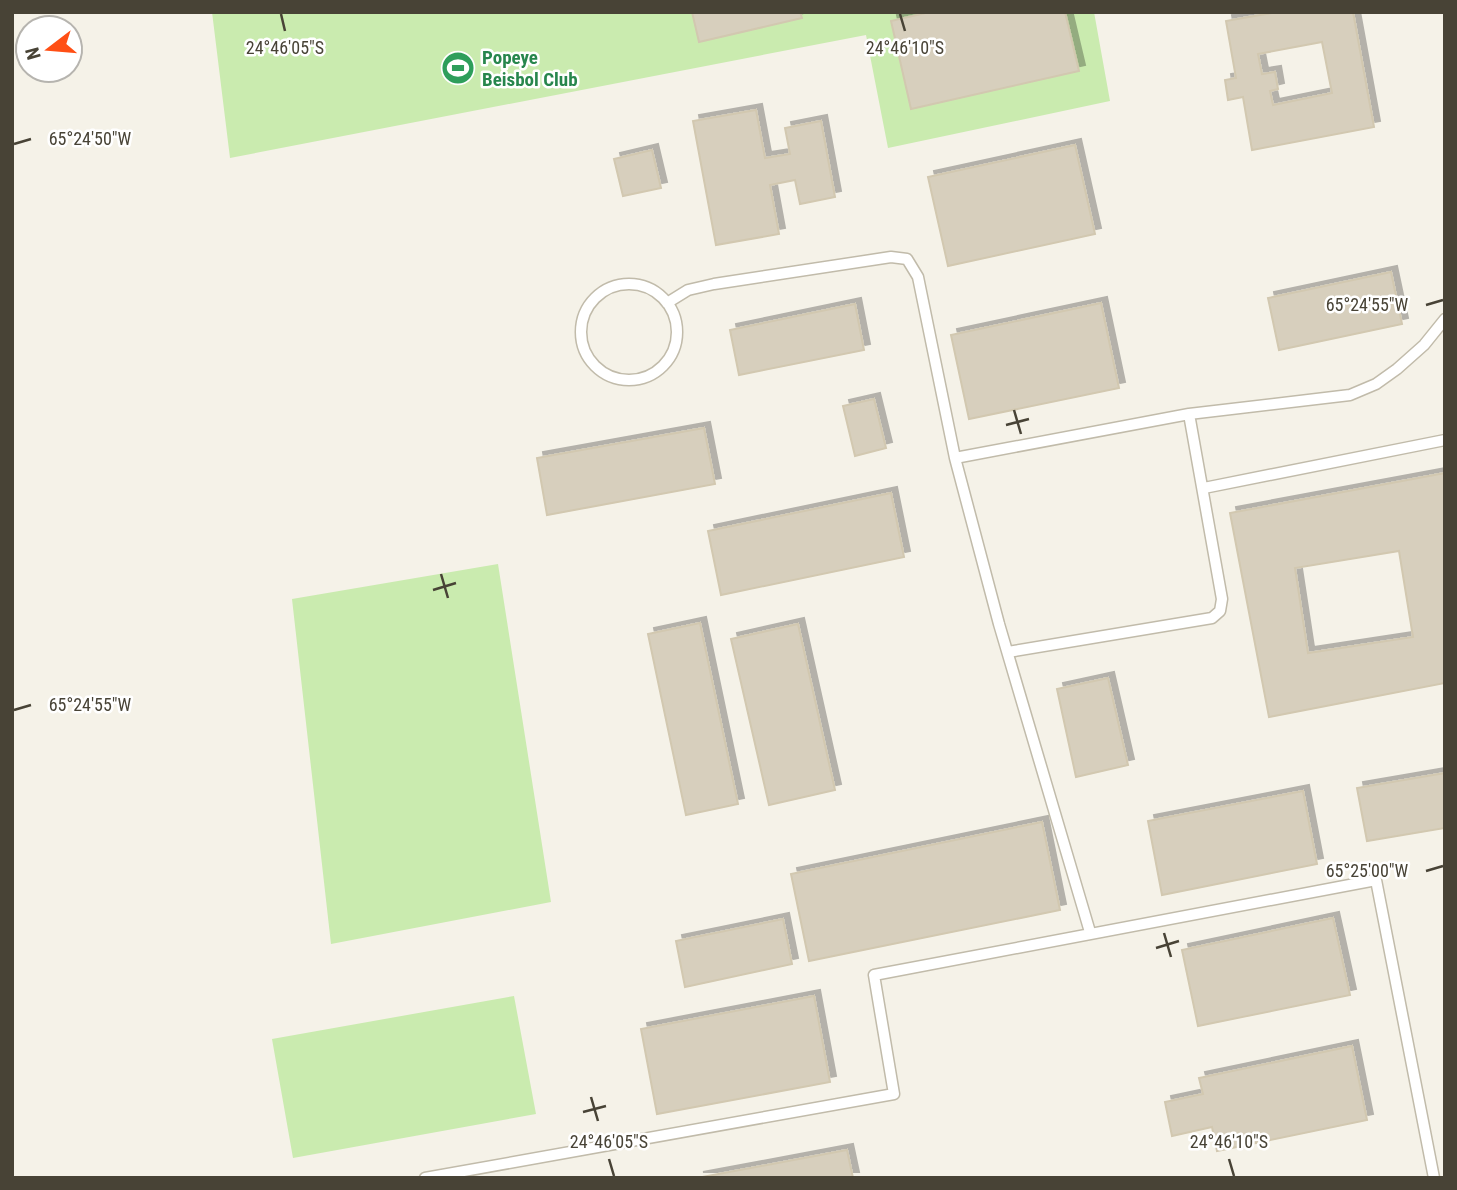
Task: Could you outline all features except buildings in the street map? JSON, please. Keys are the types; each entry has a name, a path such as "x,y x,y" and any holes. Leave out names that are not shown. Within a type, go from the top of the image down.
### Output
{"lane":[{"path":"667,303 688,290 714,284 891,257 907,259 918,277 955,458 1008,652 1090,932"},
{"path":"623,284 640,285 655,291 667,303 677,332 671,354 656,371 643,378 612,377 588,358 582,344 580,328 585,311 594,298 607,288 623,284"},
{"path":"955,458 1189,414 1350,395 1376,384 1397,369 1424,345 1445,319"},
{"path":"1008,652 1212,618 1220,611 1222,599 1189,414"},
{"path":"1204,488 1445,440"},
{"path":"425,1178 894,1094 873,975 1376,880 1434,1178"}],"green space":[{"name":"Popeye Beisbol Club","path":"212,12 1094,12 1110,101 888,148 866,35 230,158"},
{"path":"498,564 551,902 331,944 292,599"},
{"path":"514,996 536,1114 293,1158 272,1039"}],"place":[{"name":"Popeye Beisbol Club","path":"458,68"}]}
